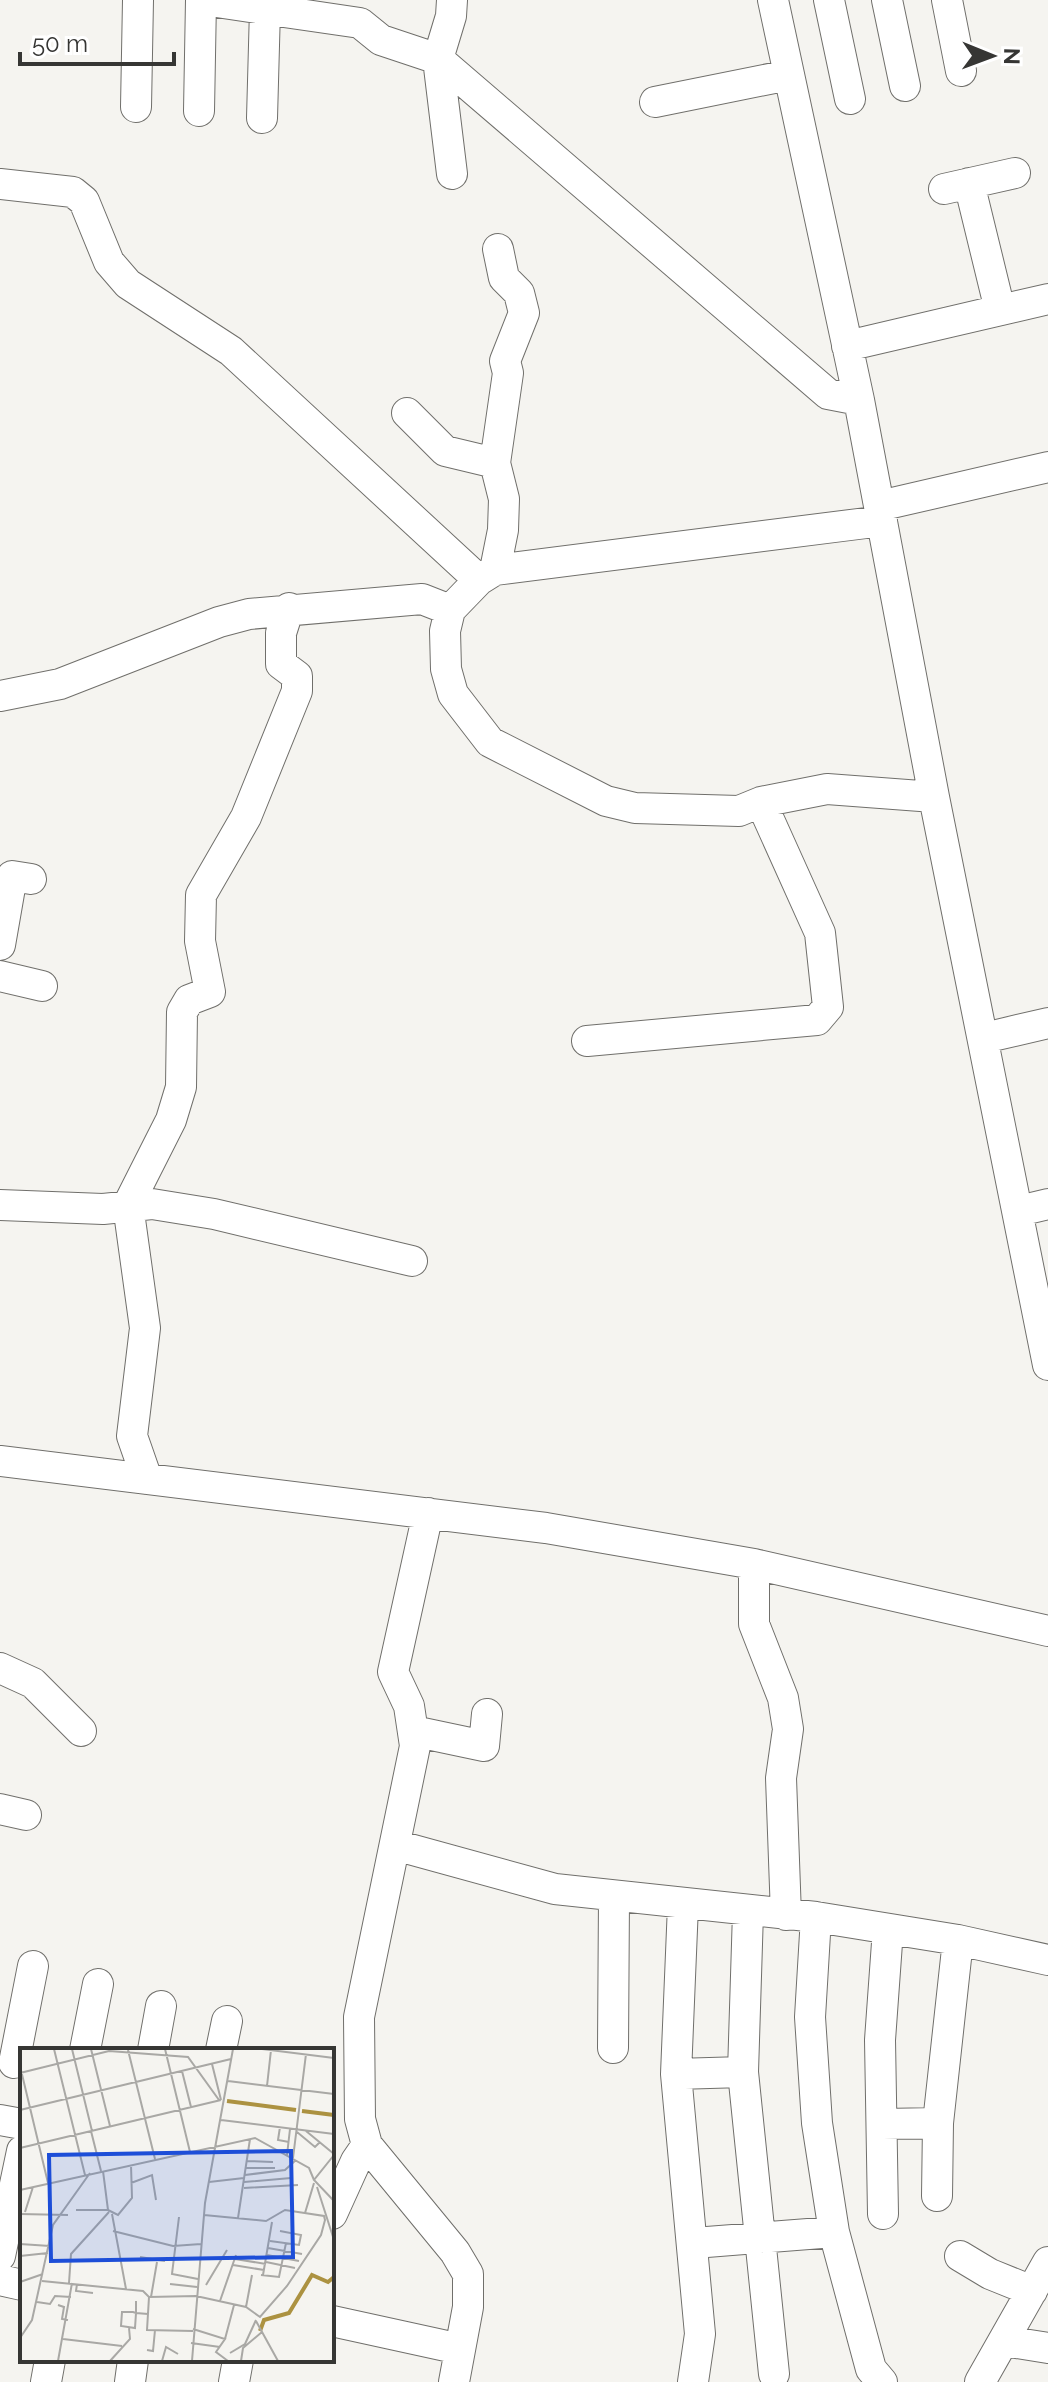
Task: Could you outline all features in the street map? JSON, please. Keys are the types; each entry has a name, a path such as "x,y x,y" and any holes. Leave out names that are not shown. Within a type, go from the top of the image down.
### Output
{"street":[{"path":"136,107 138,0"},
{"path":"199,111 202,0 360,23 381,40 438,59 828,394 859,400"},
{"path":"452,0 451,16 438,59 452,174"},
{"path":"773,0 859,400 934,797 984,1038 1034,1208 1048,1365"},
{"path":"829,0 850,99"},
{"path":"887,0 905,86"},
{"path":"947,0 961,71"},
{"path":"262,118 265,9"},
{"path":"655,102 789,75"},
{"path":"1000,310 956,186 1015,173"},
{"path":"0,184 73,192 84,201 109,262 128,284 231,351 487,575"},
{"path":"498,249 504,278 519,293 524,313 505,361 508,373 495,463 504,499 503,530 487,575 450,610 445,631 449,681 468,718 490,742 606,801 635,808 739,811 761,802 827,789 934,797"},
{"path":"847,346 1048,299"},
{"path":"407,413 445,451 495,463"},
{"path":"487,575 880,513 1048,467"},
{"path":"0,696 60,684 219,622 289,608 422,599 450,610"},
{"path":"147,1479 132,1436 145,1328 128,1205 171,1120 181,1087 182,1012 189,1000 210,992 200,941 201,895 246,817 278,745 297,691 297,676 281,664 281,633 289,608"},
{"path":"587,1041 817,1020 828,1007 820,933 761,802"},
{"path":"1,930 12,876 31,879"},
{"path":"0,976 42,986"},
{"path":"984,1038 1048,1023"},
{"path":"0,1205 103,1209 152,1204 214,1214 412,1261"},
{"path":"0,1461 546,1528 754,1564 1048,1631"},
{"path":"428,1513 393,1672 409,1706 415,1746 359,2017 360,2119 367,2145 455,2252 468,2274 468,2307 454,2382"},
{"path":"754,1564 754,1624 783,1698 788,1729 781,1778 786,1915"},
{"path":"0,1668 33,1683 81,1731"},
{"path":"413,1731 484,1746 487,1714"},
{"path":"395,1845 555,1889 816,1917 958,1940 1048,1960"},
{"path":"613,2048 614,1897"},
{"path":"683,1905 676,2074 700,2334 693,2382"},
{"path":"748,1912 743,2072 774,2374"},
{"path":"816,1917 810,2017 817,2123 834,2232 871,2369 882,2382"},
{"path":"883,2214 880,2040 888,1929"},
{"path":"937,2196 938,2123 958,1940"},
{"path":"12,2063 33,1966"},
{"path":"85,2048 98,1984"},
{"path":"153,2048 161,2006"},
{"path":"676,2074 743,2072"},
{"path":"0,2120 20,2124"},
{"path":"883,2124 938,2123"},
{"path":"334,2205 339,2181 367,2145"},
{"path":"0,2256 20,2161"},
{"path":"694,2243 834,2232"},
{"path":"960,2256 990,2274 1032,2291"},
{"path":"980,2382 1048,2262"},
{"path":"0,2280 20,2285"},
{"path":"334,2321 460,2349"},
{"path":"1004,2341 1048,2348"},
{"path":"46,2382 50,2362"},
{"path":"130,2382 133,2362"},
{"path":"234,2382 236,2362"}]}
